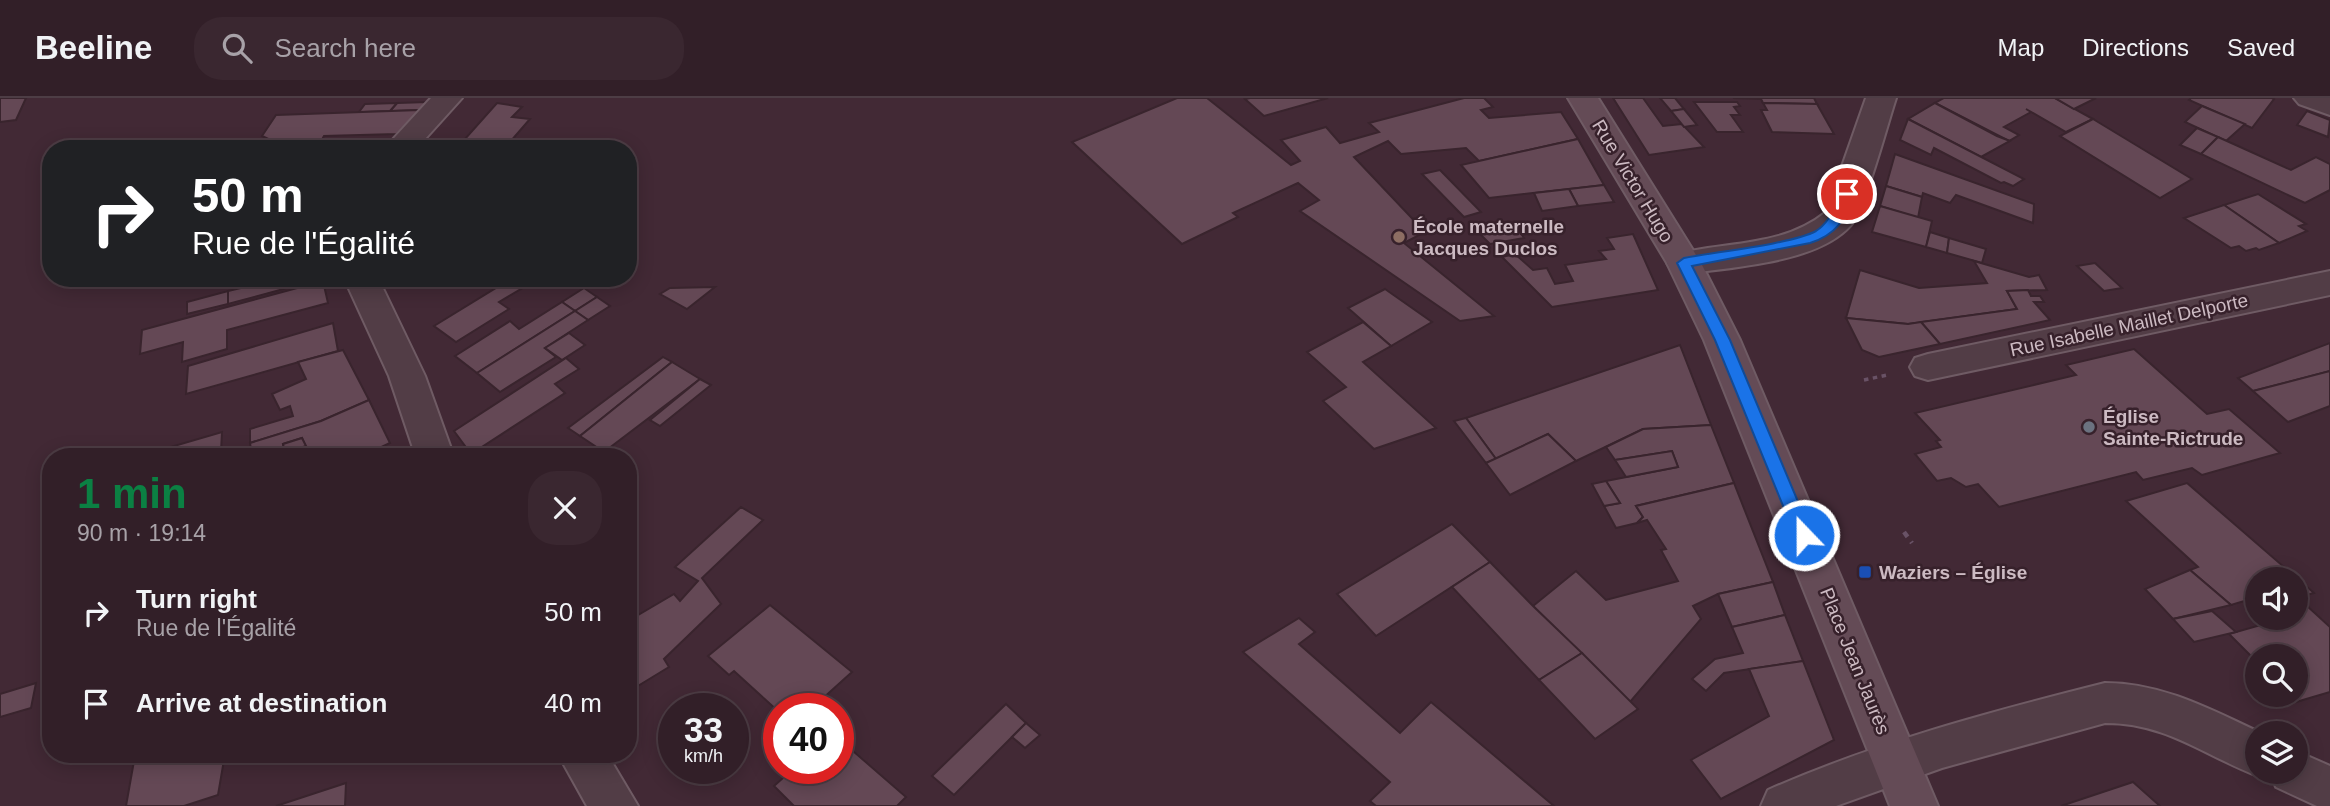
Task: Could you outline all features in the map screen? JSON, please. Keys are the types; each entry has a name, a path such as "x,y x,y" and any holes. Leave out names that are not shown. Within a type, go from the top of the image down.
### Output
{"street":[{"path":"407,140 447,98"},
{"name":"Rue Victor Hugo","path":"1583,98 1684,263"},
{"path":"1684,263 1792,244 1810,239 1833,225 1840,217 1881,98"},
{"path":"2309,98 2330,106"},
{"name":"Place Jean Jaurès","path":"1684,263 1722,340 1914,806"},
{"name":"Rue Isabelle Maillet Delporte","path":"1928,367 2330,283"},
{"path":"365,287 407,376 432,448"},
{"path":"1785,806 1843,779 1897,761 2105,703 2129,702 2164,711 2245,749"},
{"path":"587,763 614,806"},
{"path":"2308,779 2330,789"}],"path":[{"path":"1904,532 1912,543"}],"building":[{"path":"0,98 26,98 16,120 0,122"},
{"path":"1177,98 1207,98 1291,165 1300,161 1281,140 1326,127 1340,143 1379,132 1369,123 1464,98 1484,98 1493,107 1481,110 1489,118 1561,112 1578,139 1479,161 1466,148 1401,154 1388,141 1354,157 1425,232 1404,243 1494,316 1460,321 1300,211 1319,200 1298,183 1233,213 1238,217 1182,244 1072,142"},
{"path":"1328,98 1264,116 1245,99"},
{"path":"1613,98 1643,98 1663,126 1682,124 1704,147 1649,155"},
{"path":"1660,98 1675,98 1684,109 1671,111"},
{"path":"1733,98 1814,98 1817,104 1763,103 1761,99"},
{"path":"1944,98 2055,98 2093,119 2066,132 2026,109 2031,112 2004,127 2019,135 2009,141 1935,103"},
{"path":"2055,98 2096,98 2074,109"},
{"path":"2274,99 2252,128 2189,100"},
{"path":"428,102 420,110 390,111 397,103"},
{"path":"1694,102 1737,102 1740,106 1734,107 1740,115 1731,115 1743,132 1717,132"},
{"path":"397,103 390,111 359,112 365,104"},
{"path":"497,103 522,107 512,117 530,119 512,140 464,140"},
{"path":"1763,103 1817,104 1834,134 1772,132 1761,110 1767,110"},
{"path":"1935,103 2010,141 1981,157 1908,119"},
{"path":"2202,106 2245,124 2226,141 2185,122"},
{"path":"1684,109 1697,125 1684,127 1671,111"},
{"path":"420,110 397,134 324,136 322,140 270,140 262,136 276,115"},
{"path":"2307,111 2330,120 2328,137 2297,125"},
{"path":"1908,119 2024,179 2013,186 2001,183 1934,148 1931,155 1900,140"},
{"path":"2093,119 2192,179 2160,198 2060,136"},
{"path":"2197,128 2218,137 2201,154 2180,145"},
{"path":"2218,137 2291,170 2316,157 2330,164 2330,190 2305,203 2201,154"},
{"path":"1578,139 1604,185 1489,198 1461,165"},
{"path":"1895,154 2034,204 2033,223 1956,195 1950,203 1923,193 1922,197 1886,186"},
{"path":"1440,170 1481,212 1464,217 1422,174"},
{"path":"1604,185 1614,202 1578,206 1569,189"},
{"path":"1886,186 1922,197 1918,218 1880,206"},
{"path":"1569,189 1578,206 1542,211 1534,193"},
{"path":"2258,194 2306,224 2299,226 2307,231 2279,243 2224,205"},
{"path":"2224,205 2279,243 2259,250 2256,248 2246,251 2239,246 2231,248 2184,218"},
{"path":"1880,206 1932,221 1926,247 1872,232"},
{"path":"1516,226 1524,238 1490,244 1478,232"},
{"path":"1930,232 1949,238 1947,253 1926,247"},
{"path":"1633,234 1658,290 1552,307 1502,257 1515,254 1533,270 1547,268 1555,284 1573,281 1565,265 1606,259 1599,251 1614,249 1607,238"},
{"path":"1949,238 1986,249 1982,263 1947,253"},
{"path":"1974,261 2029,277 2039,275 2047,290 2007,291 2017,309 1908,324 1846,318 1860,270 1919,288 1987,283"},
{"path":"2095,263 2122,288 2104,291 2077,266"},
{"path":"245,287 291,287 228,304 228,291"},
{"path":"301,287 324,287 328,303 227,330 227,349 182,362 183,342 140,354 142,330"},
{"path":"497,287 524,287 499,302 509,309 456,342 434,326"},
{"path":"715,287 687,309 660,294 670,288"},
{"path":"584,288 597,297 575,311 562,302"},
{"path":"1385,289 1432,322 1391,346 1348,308"},
{"path":"2028,290 2031,296 2040,296 2044,302 2034,302 2050,320 1940,344 1921,322 2017,309 2007,291"},
{"path":"228,291 228,304 187,314 187,302"},
{"path":"597,297 610,306 588,320 575,311"},
{"path":"562,302 575,311 477,373 455,356 510,321 519,329"},
{"path":"575,311 588,320 545,348 556,357 500,392 477,373"},
{"path":"1846,318 1908,324 1921,322 1940,344 1879,357 1862,350"},
{"path":"1363,322 1391,346 1363,362 1436,428 1374,449 1323,401 1346,387 1307,352"},
{"path":"333,323 338,351 186,394 188,366"},
{"path":"569,333 585,345 562,360 545,348"},
{"path":"2330,343 2330,371 2253,391 2238,378"},
{"path":"1680,345 1711,425 1643,429 1576,461 1548,434 1496,459 1466,418"},
{"name":"Église Sainte-Rictrude","path":"2134,349 2207,414 2229,409 2280,453 2202,475 2192,468 2143,480 2136,472 1999,507 1978,484 1966,487 1951,478 1937,481 1915,454 1941,447 1936,441 1940,440 1915,413 2076,375 2066,365"},
{"path":"343,350 369,400 321,421 250,443 250,429 293,416 290,406 280,410 272,394 306,379 298,362"},
{"path":"663,357 672,362 580,436 568,428"},
{"path":"566,358 579,369 555,384 565,393 480,448 467,448 454,431"},
{"path":"672,362 700,379 609,448 598,448 580,436"},
{"path":"2330,371 2330,406 2288,422 2253,391"},
{"path":"700,379 711,385 660,426 650,420"},
{"path":"369,400 390,443 379,448 306,448 302,438 283,444 284,448 251,448 250,443 321,421"},
{"path":"1466,418 1496,459 1486,463 1454,421"},
{"path":"1711,425 1734,483 1636,506 1643,517 1637,523 1616,528 1604,506 1620,503 1606,481 1678,467 1672,451 1615,460 1606,447 1643,429"},
{"path":"222,432 221,448 167,448"},
{"path":"1548,434 1576,461 1510,495 1486,463"},
{"path":"302,438 306,446 284,448 283,444"},
{"path":"1672,451 1678,467 1626,477 1615,460"},
{"path":"1606,481 1620,503 1604,506 1592,484"},
{"path":"1734,483 1773,582 1718,594 1693,606 1701,619 1630,702 1533,606 1576,571 1606,600 1678,581 1661,550 1666,549 1647,520 1637,523 1643,517 1636,506"},
{"path":"2187,483 2284,567 2245,567 2245,601 2231,605 2190,570 2198,567 2126,501"},
{"path":"741,507 763,520 702,578 721,604 664,659 669,667 637,687 637,616 674,594 680,601 698,581 675,567"},
{"path":"1452,524 1490,562 1376,636 1337,594"},
{"path":"1490,562 1582,653 1539,680 1452,587"},
{"path":"2190,570 2231,605 2173,619 2145,589"},
{"path":"1773,582 1785,615 1732,627 1718,594"},
{"path":"770,605 852,672 829,693 763,693 763,697 734,671 729,675 708,656"},
{"path":"2308,607 2330,627 2330,692 2308,698 2308,644 2245,644 2245,650 2229,634 2245,629 2308,630"},
{"path":"2212,611 2236,632 2194,642 2173,619"},
{"path":"1785,615 1803,661 1724,673 1706,691 1692,679 1715,659 1743,653 1732,627"},
{"path":"1299,618 1315,632 1299,644 1400,733 1431,702 1554,806 1376,806 1370,801 1390,782 1243,652"},
{"path":"1582,653 1638,709 1595,739 1539,680"},
{"path":"1803,661 1834,740 1721,799 1691,760 1769,716 1749,669"},
{"path":"36,683 31,708 0,717 0,694"},
{"path":"1006,704 1026,723 954,795 932,776"},
{"path":"1026,723 1040,735 1025,748 1012,737"},
{"path":"854,752 906,797 897,806 794,806 774,786 854,784"},
{"path":"134,763 223,763 218,795 184,806 126,806"},
{"path":"2133,782 2160,806 2061,806"},
{"path":"346,783 345,806 276,806"}],"place":[{"name":"École maternelle Jacques Duclos","path":"1399,237"},
{"name":"Église Sainte-Rictrude","path":"2089,427"},
{"name":"Waziers – Église","path":"1865,572"}],"route":[{"path":"1804,535 1722,340 1684,263 1810,239 1823,233 1840,217 1847,194"}]}
